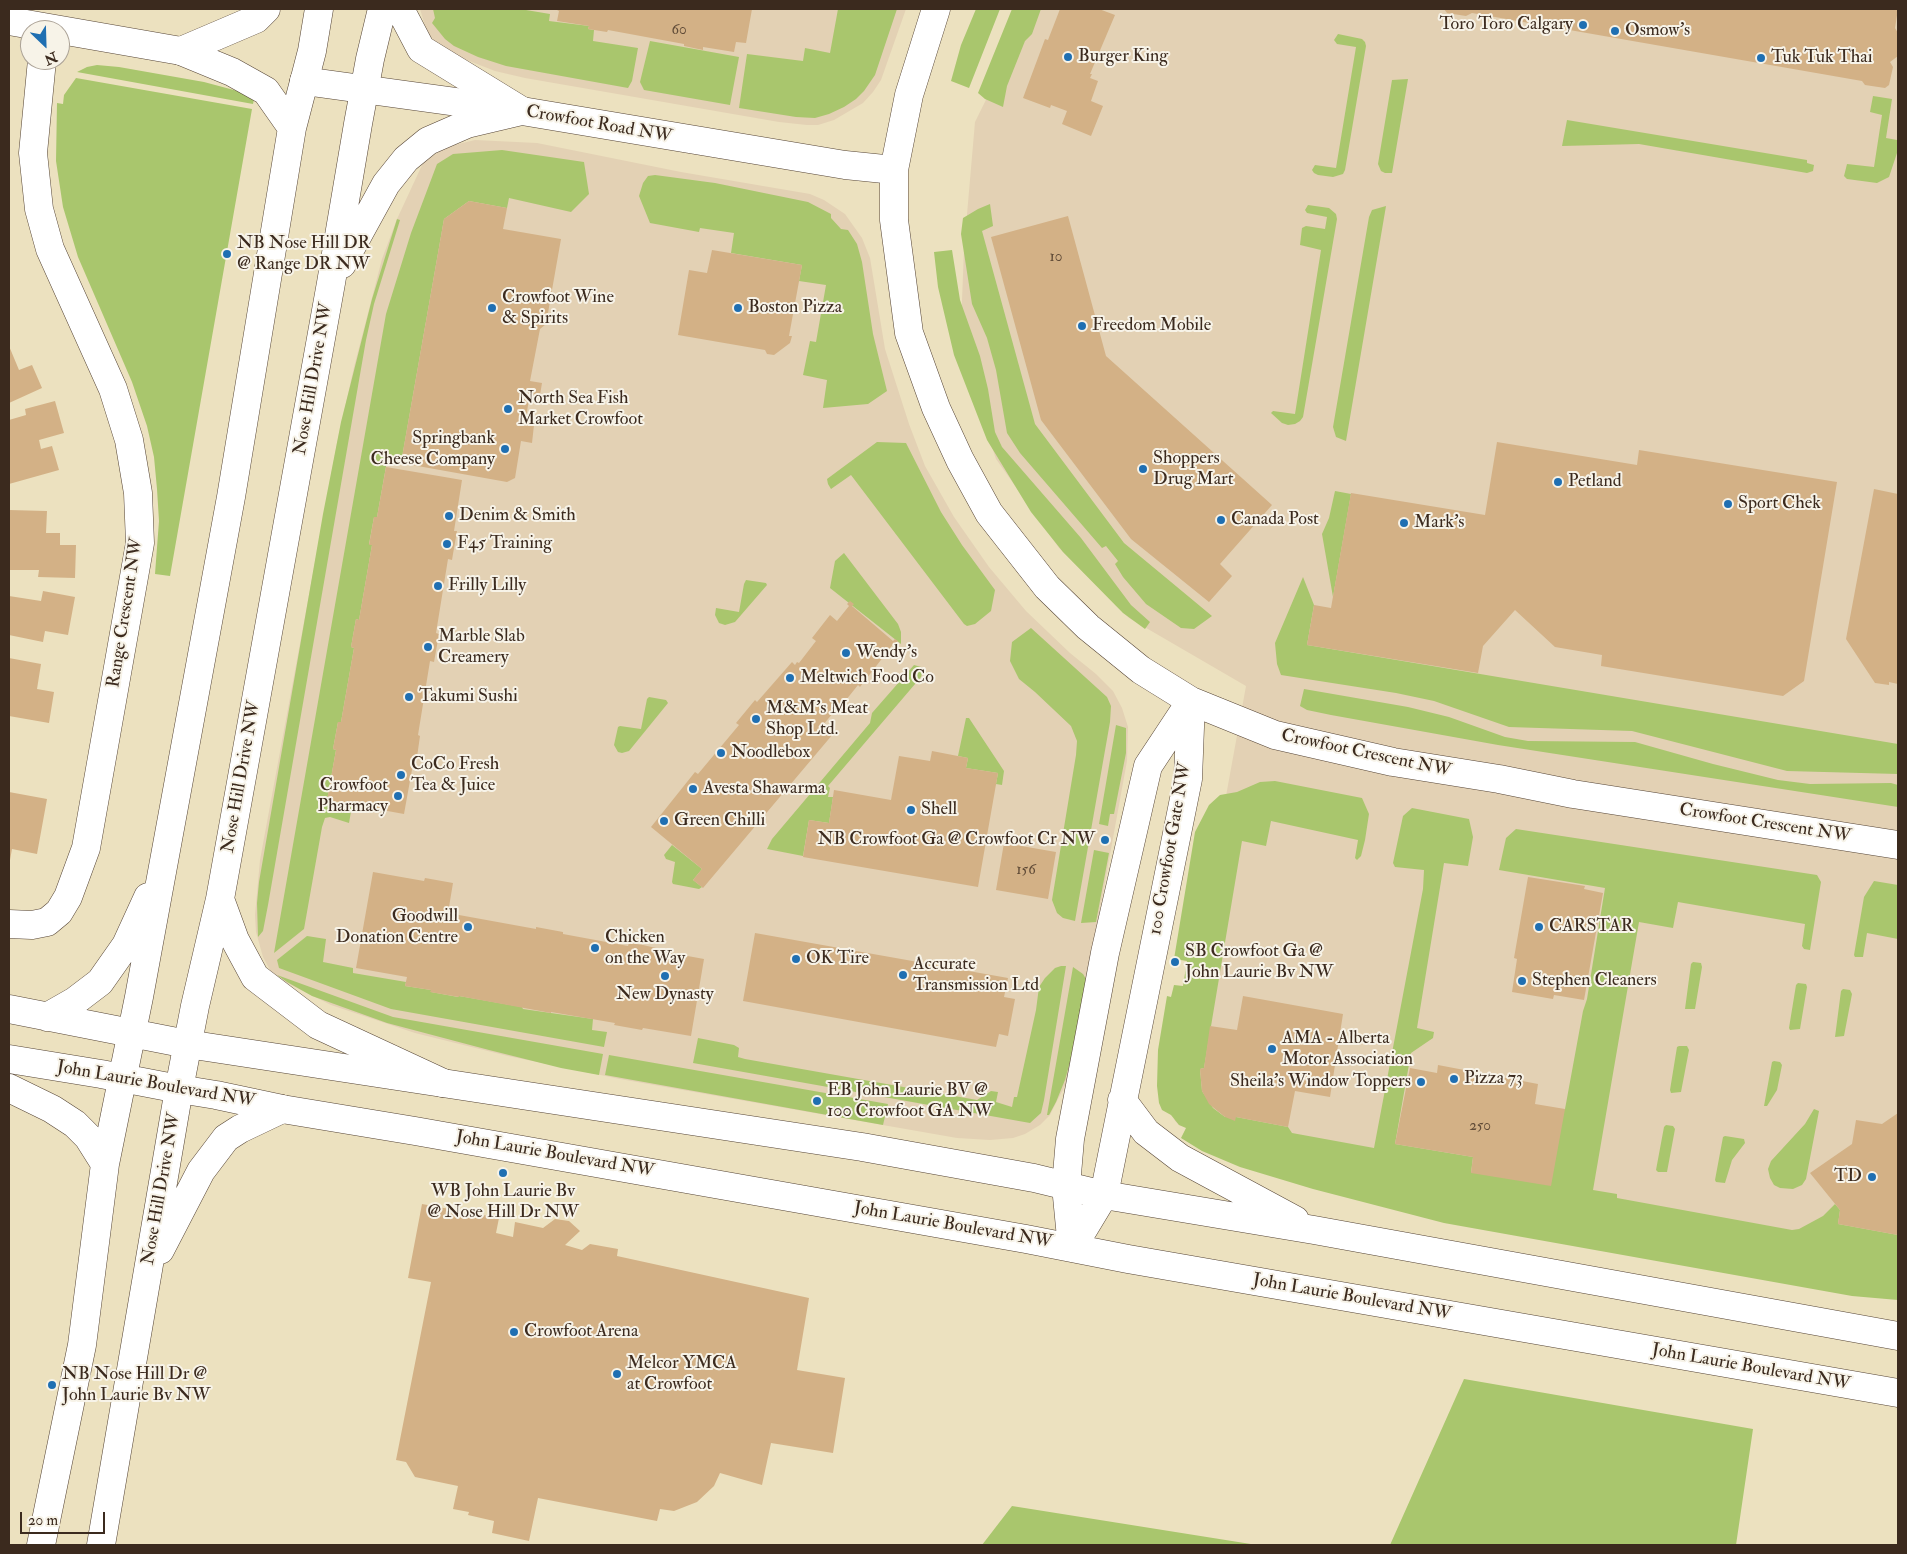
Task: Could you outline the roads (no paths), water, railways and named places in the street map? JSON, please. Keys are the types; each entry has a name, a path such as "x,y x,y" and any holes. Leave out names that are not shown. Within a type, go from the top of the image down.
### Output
{"street":[{"path":"180,51 256,19 266,9"},
{"path":"42,1545 82,1345 105,1164 139,997 231,497 292,128 312,51 319,9"},
{"name":"Nose Hill Drive NW","path":"101,1545 187,1044 220,899 364,90 382,9"},
{"path":"400,9 421,49 522,111"},
{"name":"Crowfoot Crescent NW","path":"936,9 909,95 894,170 894,220 909,333 936,408 960,460 989,513 1046,587 1088,626 1141,670 1191,701 1275,735 1394,762 1499,779 1573,794 1898,845"},
{"path":"70,32 180,51 232,72 266,91 292,128"},
{"name":"Range Crescent NW","path":"9,924 32,925 48,922 59,912 68,896 83,856 140,543 138,493 129,440 113,388 50,249 39,209 33,153 41,70"},
{"name":"Crowfoot Road NW","path":"304,81 522,111 845,165 894,170"},
{"path":"331,283 386,184 406,159 428,141 467,124 522,111"},
{"name":"100 Crowfoot Gate NW","path":"1072,1248 1104,1195 1188,778 1191,701"},
{"name":"100 Crowfoot Gate NW","path":"1072,1248 1066,1186 1070,1139 1105,953 1148,766 1191,701"},
{"path":"47,1017 75,1001 100,982 126,945 164,862"},
{"path":"220,899 235,940 255,977 318,1025 444,1083"},
{"path":"9,1009 187,1044 862,1147 1034,1178 1104,1195 1314,1230 1898,1336"},
{"name":"John Laurie Boulevard NW","path":"9,1059 216,1094 282,1109 1898,1394"},
{"path":"9,1088 52,1109 75,1124 88,1137 105,1164"},
{"path":"1122,1100 1146,1132 1180,1158 1314,1230"},
{"path":"147,1276 197,1179 217,1148 226,1138 240,1129 282,1109"}],"place":[{"name":"Toro Toro Calgary","path":"1583,25"},
{"name":"Osmow's","path":"1615,31"},
{"name":"Burger King","path":"1068,57"},
{"name":"Tuk Tuk Thai","path":"1761,58"},
{"name":"NB Nose Hill DR @ Range DR NW","path":"227,254"},
{"name":"Crowfoot Wine & Spirits","path":"492,308"},
{"name":"Boston Pizza","path":"738,308"},
{"name":"Freedom Mobile","path":"1082,326"},
{"name":"North Sea Fish Market Crowfoot","path":"508,409"},
{"name":"Springbank Cheese Company","path":"505,449"},
{"name":"Shoppers Drug Mart","path":"1143,469"},
{"name":"Petland","path":"1558,482"},
{"name":"Sport Chek","path":"1728,504"},
{"name":"Denim & Smith","path":"449,516"},
{"name":"Canada Post","path":"1221,520"},
{"name":"Mark's","path":"1404,523"},
{"name":"F45 Training","path":"447,544"},
{"name":"Frilly Lilly","path":"438,586"},
{"name":"Marble Slab Creamery","path":"428,647"},
{"name":"Wendy's","path":"846,653"},
{"name":"Meltwich Food Co","path":"790,678"},
{"name":"Takumi Sushi","path":"409,697"},
{"name":"M&M's Meat Shop Ltd.","path":"756,719"},
{"name":"Noodlebox","path":"721,753"},
{"name":"CoCo Fresh Tea & Juice","path":"401,775"},
{"name":"Avesta Shawarma","path":"693,789"},
{"name":"Crowfoot Pharmacy","path":"398,796"},
{"name":"Shell","path":"911,810"},
{"name":"Green Chilli","path":"664,821"},
{"name":"NB Crowfoot Ga @ Crowfoot Cr NW","path":"1105,840"},
{"name":"Goodwill Donation Centre","path":"468,927"},
{"name":"CARSTAR","path":"1539,927"},
{"name":"Chicken on the Way","path":"595,948"},
{"name":"OK Tire","path":"796,959"},
{"name":"SB Crowfoot Ga @ John Laurie Bv NW","path":"1175,962"},
{"name":"Accurate Transmission Ltd","path":"903,975"},
{"name":"New Dynasty","path":"665,976"},
{"name":"Stephen Cleaners","path":"1522,981"},
{"name":"AMA - Alberta Motor Association","path":"1272,1049"},
{"name":"Pizza 73","path":"1454,1079"},
{"name":"Sheila's Window Toppers","path":"1421,1082"},
{"name":"EB John Laurie BV @ 100 Crowfoot GA NW","path":"817,1101"},
{"name":"WB John Laurie Bv @ Nose Hill Dr NW","path":"503,1173"},
{"name":"TD","path":"1872,1177"},
{"name":"Crowfoot Arena","path":"514,1332"},
{"name":"Melcor YMCA at Crowfoot","path":"617,1374"},
{"name":"NB Nose Hill Dr @ John Laurie Bv NW","path":"52,1385"}]}
